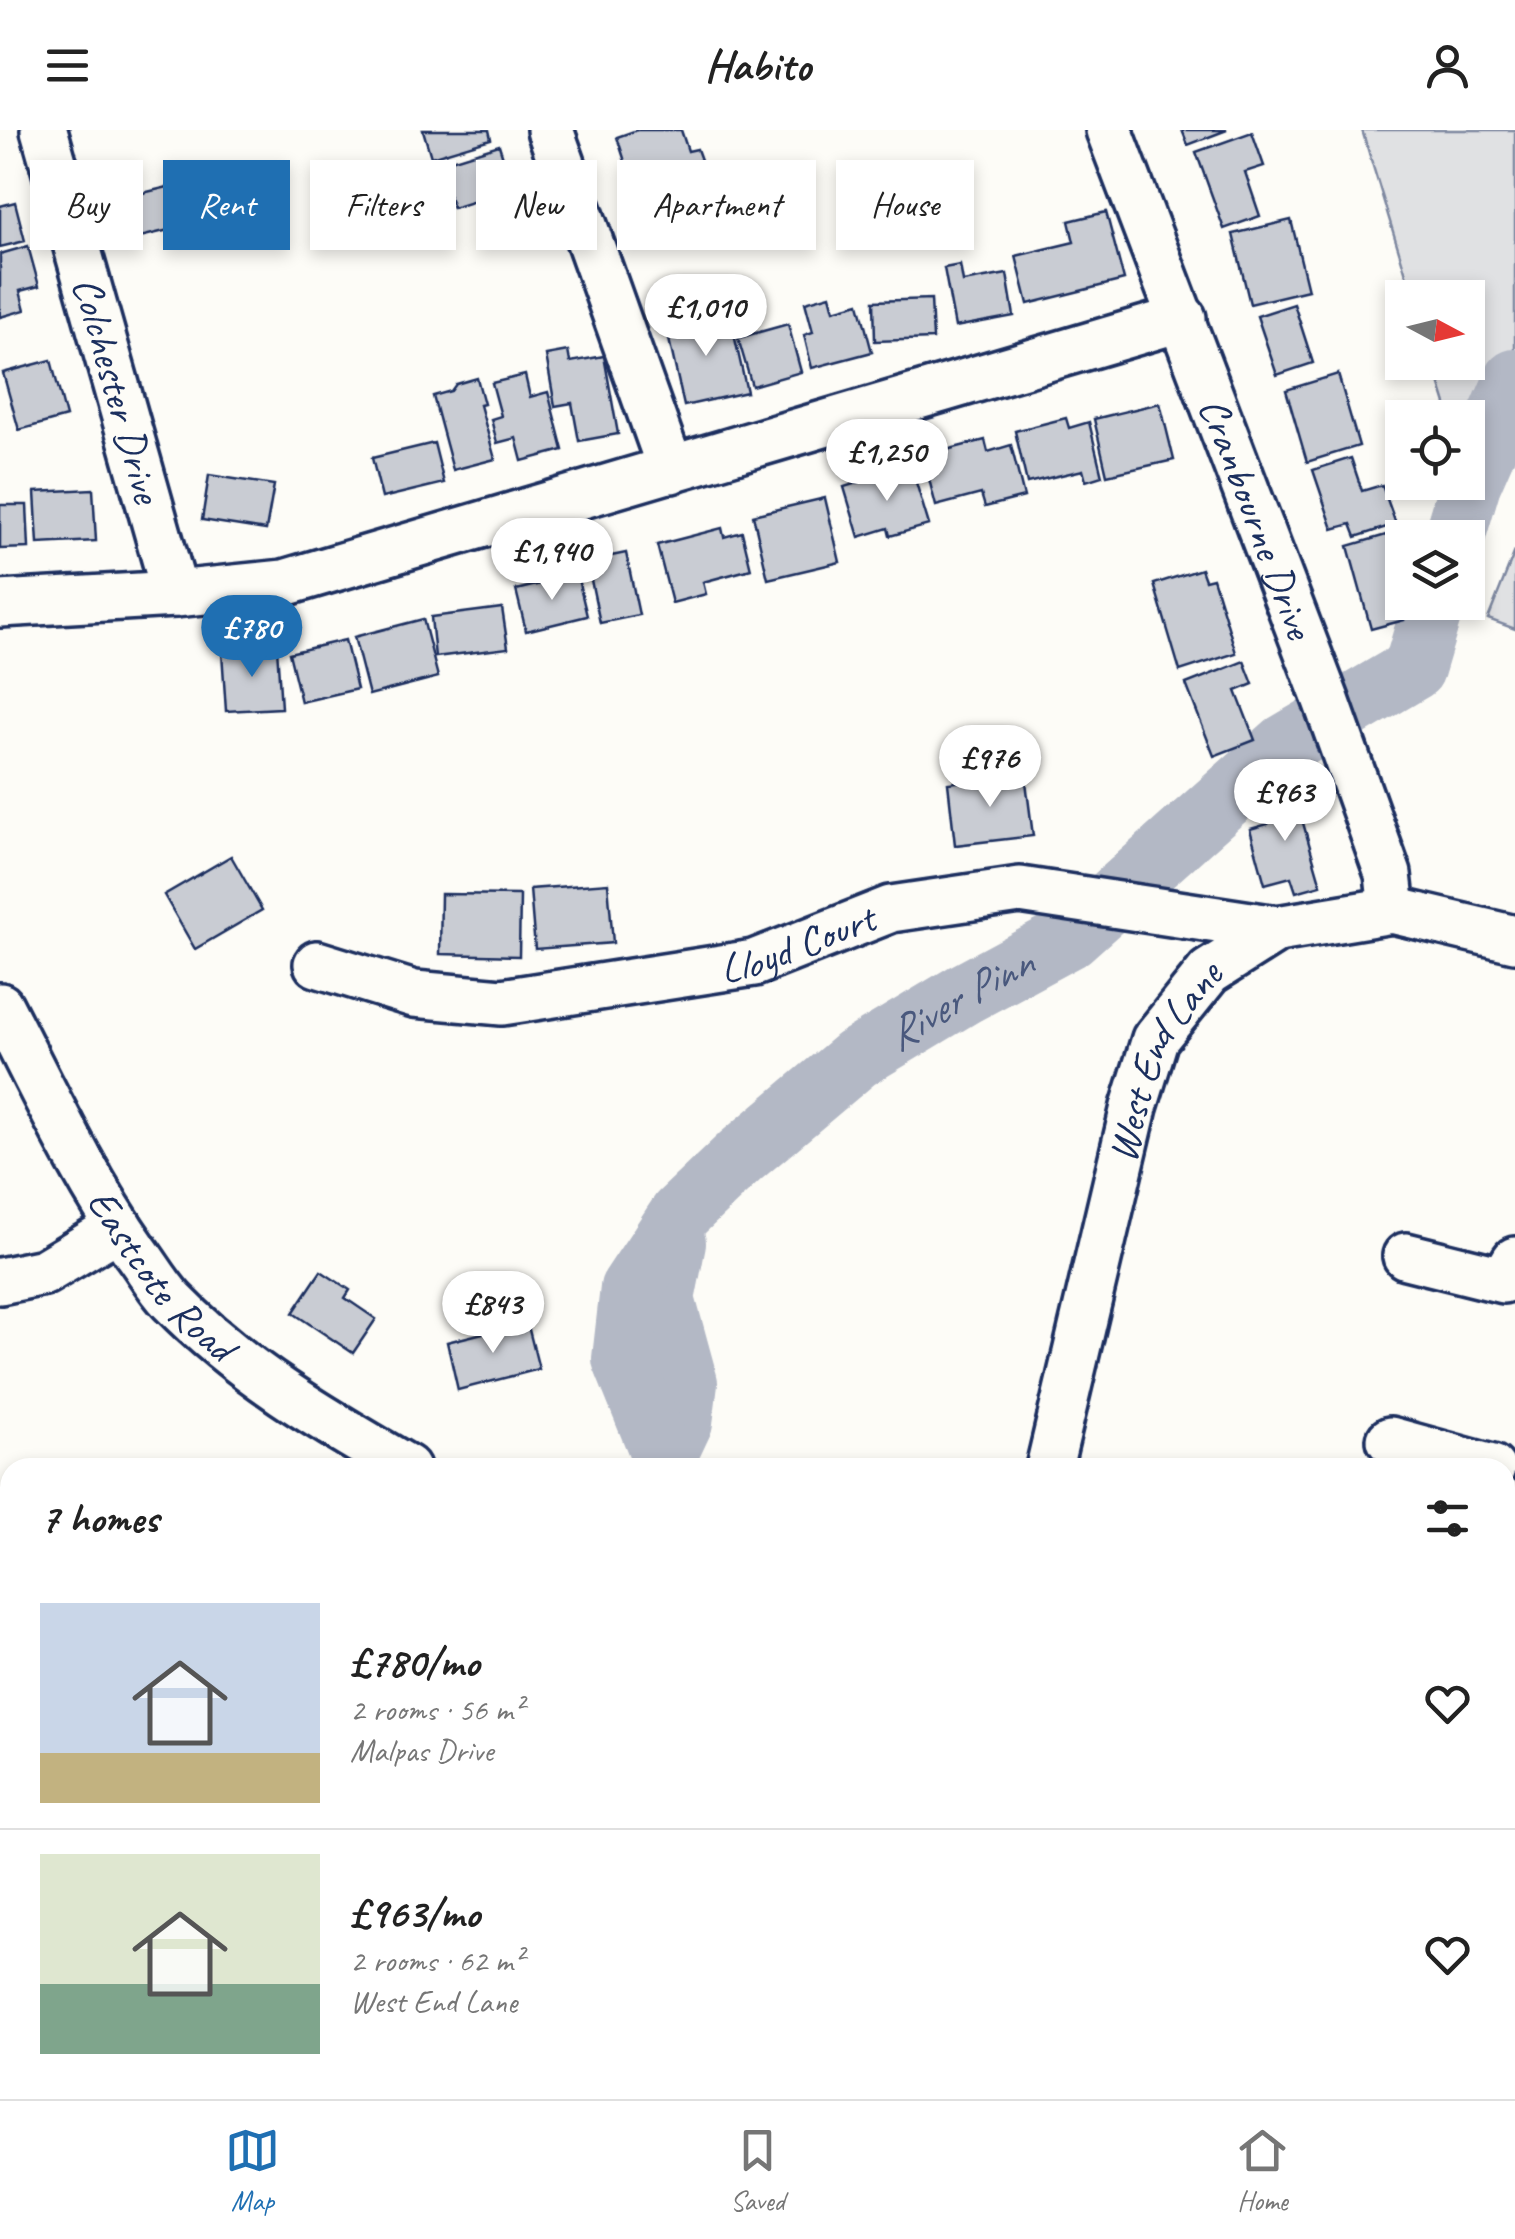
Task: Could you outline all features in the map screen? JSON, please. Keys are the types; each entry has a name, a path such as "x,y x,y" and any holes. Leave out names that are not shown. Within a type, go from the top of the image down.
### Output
{"street":[{"name":"Colchester Drive","path":"44,130 175,594"},
{"path":"550,130 672,470"},
{"name":"Cranbourne Drive","path":"1110,130 1342,744 1388,874 1392,910"},
{"path":"0,604 284,583 1183,318"},
{"name":"Lloyd Court","path":"317,964 414,994 502,1002 754,963 891,909 1020,890 1278,929"},
{"name":"West End Lane","path":"1050,1458 1134,1107 1155,1040 1209,972 1278,929 1392,910 1515,939"},
{"name":"Eastcote Road","path":"0,1006 69,1143 169,1298 222,1348 295,1403 389,1458"},
{"path":"0,1282 44,1272 120,1227"},
{"path":"1406,1256 1503,1280 1515,1260"},
{"path":"1390,1440 1456,1458"}],"shaded area":[{"path":"1362,130 1515,130 1515,381 1485,450 1485,400 1445,400 1438,380 1485,380 1485,280 1408,280"},
{"path":"1515,551 1515,629 1488,619"}],"building":[{"path":"423,130 489,130 491,139 431,157"},
{"path":"637,130 681,130 688,151 697,149 701,160 624,160 617,137"},
{"path":"1182,130 1227,130 1188,145"},
{"path":"1252,132 1264,166 1245,172 1260,216 1224,229 1196,152"},
{"path":"499,145 504,160 476,160 476,201 456,207 456,160 451,160"},
{"path":"163,188 163,231 143,236 143,193"},
{"path":"15,202 25,241 0,247 0,206"},
{"path":"1106,212 1124,280 1028,304 1016,256 1074,242 1069,221"},
{"path":"1291,220 1308,290 1250,304 1233,234"},
{"path":"28,246 39,286 20,291 25,310 0,317 0,254"},
{"path":"960,265 963,282 1007,274 1014,316 955,327 944,268"},
{"path":"830,295 834,310 859,303 872,352 812,368 804,335 813,332 805,302"},
{"path":"931,299 933,339 875,341 874,301"},
{"path":"1294,304 1313,363 1277,375 1257,316"},
{"path":"729,312 747,392 684,406 666,326"},
{"path":"788,324 801,372 752,386 738,338"},
{"path":"568,351 570,362 604,356 618,434 579,441 572,403 555,406 546,355"},
{"path":"51,360 66,417 19,430 3,373"},
{"path":"1338,374 1359,446 1307,462 1286,390"},
{"path":"525,375 530,397 548,392 563,450 522,461 516,438 497,443 491,419 501,416 492,383"},
{"path":"477,378 495,459 453,470 433,396"},
{"path":"1160,403 1174,460 1107,475 1094,419"},
{"path":"1066,418 1069,428 1089,422 1102,476 1086,481 1083,470 1027,483 1015,431"},
{"path":"985,440 988,452 1011,445 1024,497 985,507 981,494 936,506 923,456"},
{"path":"434,443 444,483 382,498 372,458"},
{"path":"1351,458 1362,491 1382,485 1395,520 1385,520 1385,528 1356,537 1351,524 1333,529 1313,470"},
{"path":"911,466 929,525 890,536 888,528 859,537 844,487"},
{"path":"209,475 274,485 266,530 202,520"},
{"path":"93,489 96,541 38,544 35,492"},
{"path":"825,498 840,562 768,579 753,515"},
{"path":"0,505 27,505 29,548 0,549"},
{"path":"722,528 724,537 742,532 751,569 703,582 706,594 672,603 657,545"},
{"path":"1385,535 1385,620 1404,620 1371,629 1348,546"},
{"path":"626,553 639,615 600,623 587,561"},
{"path":"1201,569 1205,580 1213,578 1236,653 1180,671 1154,584"},
{"path":"577,575 587,616 526,631 516,590"},
{"path":"502,608 508,648 435,657 431,617"},
{"path":"423,619 438,677 369,695 354,637"},
{"path":"345,640 357,689 301,702 289,653"},
{"path":"277,648 281,708 226,711 222,652"},
{"path":"1244,661 1253,684 1236,691 1255,740 1214,756 1186,684"},
{"path":"1025,774 1033,836 955,845 948,783"},
{"path":"1301,792 1305,807 1299,809 1321,885 1296,892 1291,877 1265,884 1250,829 1268,824 1262,803"},
{"path":"231,856 262,910 195,949 164,895"},
{"path":"608,883 613,943 535,949 530,889"},
{"path":"441,894 520,895 519,956 440,954"},
{"path":"321,1271 350,1290 345,1298 376,1319 353,1353 293,1313"},
{"path":"527,1322 539,1369 458,1390 447,1342"}],"waterway":[{"name":"River Pinn","path":"1459,520 1470,484 1515,380"},
{"name":"River Pinn","path":"663,1458 623,1359 631,1288 680,1214 741,1156 856,1059 1070,937 1285,745 1414,669 1429,620"},
{"path":"665,1458 682,1422 687,1383 664,1299 675,1243"}]}
